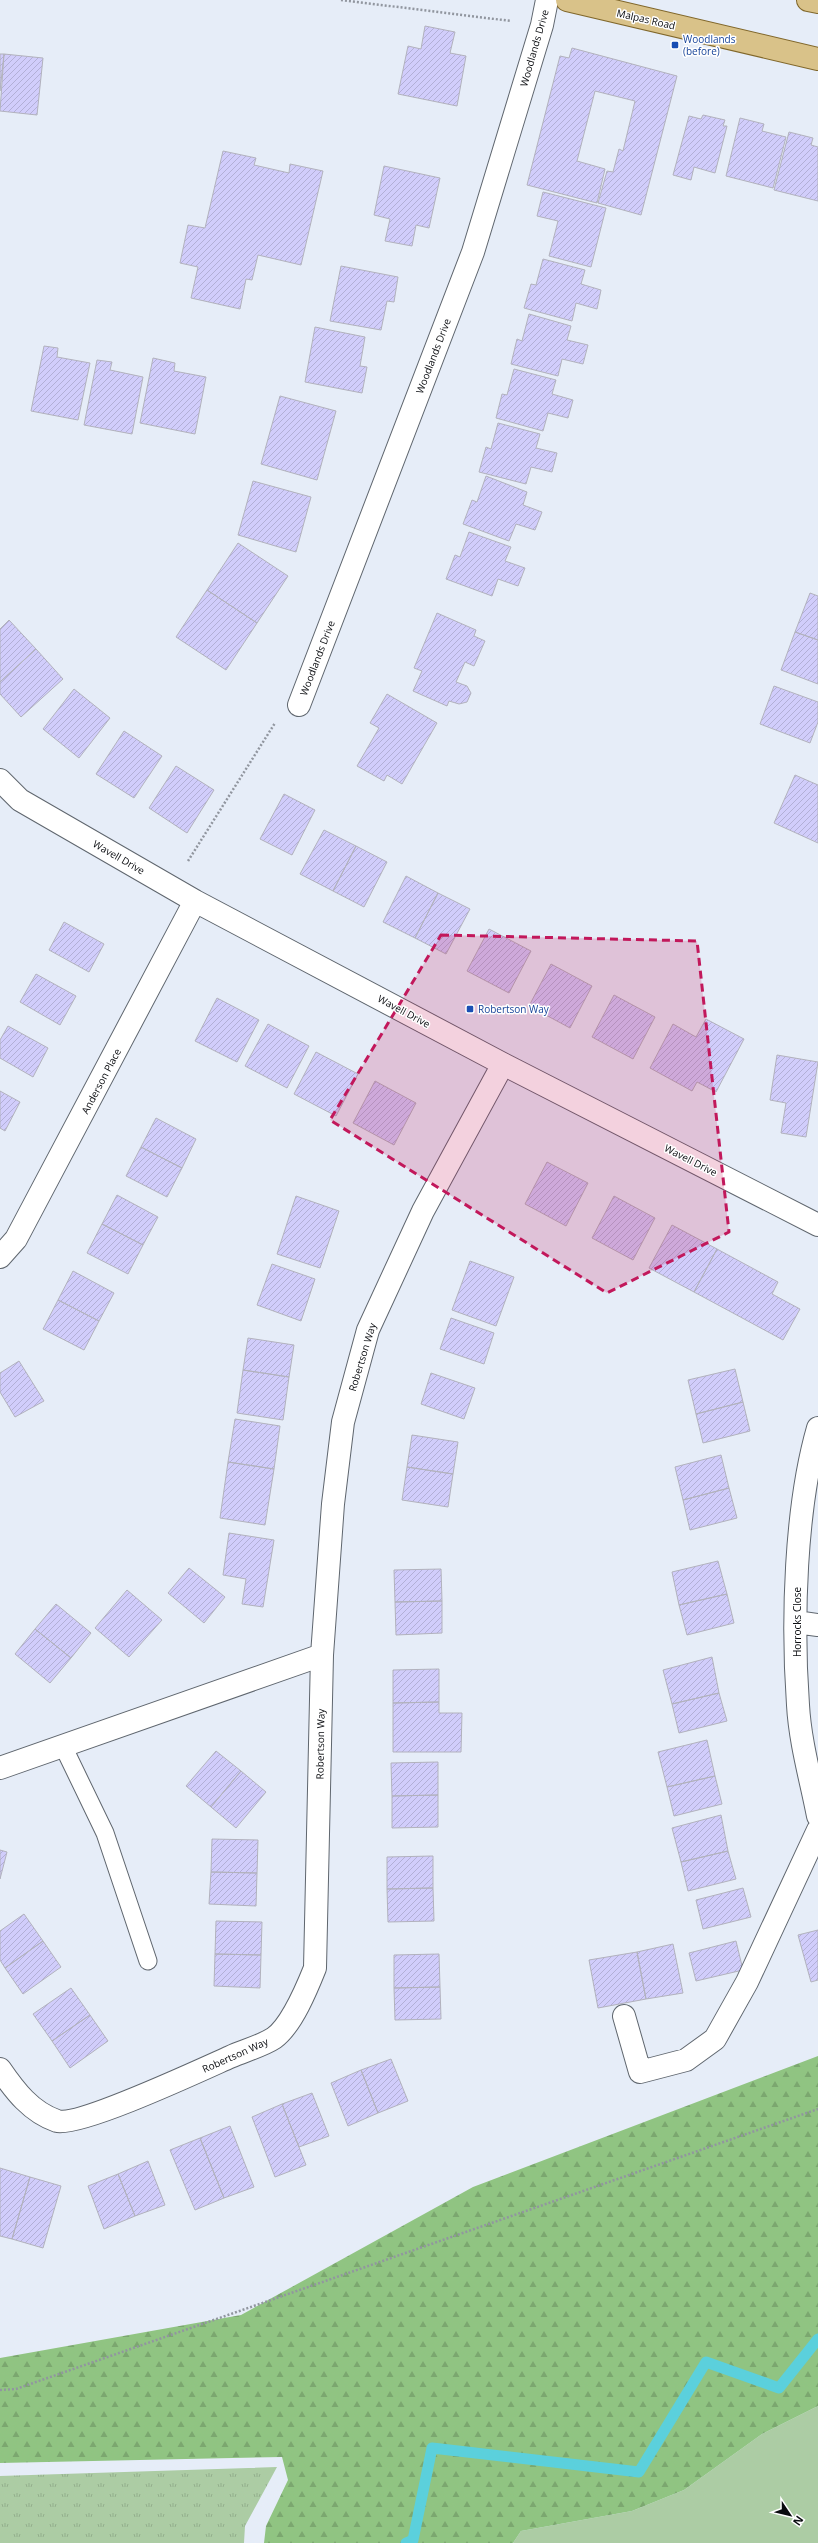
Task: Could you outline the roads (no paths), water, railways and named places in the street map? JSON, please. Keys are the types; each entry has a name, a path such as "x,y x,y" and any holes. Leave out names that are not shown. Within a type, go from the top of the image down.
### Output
{"main road":[{"name":"Malpas Road","path":"567,0 818,59"},
{"path":"808,0 818,2"}],"street":[{"name":"Woodlands Drive","path":"299,705 473,252 542,25 547,0"},
{"name":"Wavell Drive","path":"0,780 20,800 195,901 503,1064 818,1225"},
{"name":"Anderson Place","path":"0,1257 20,1232 195,901"},
{"name":"Robertson Way","path":"0,2069 19,2096 39,2112 59,2121 82,2117 121,2104 275,2038 300,2004 315,1968 322,1655 333,1504 343,1422 368,1330 423,1211 503,1064"},
{"name":"Horrocks Close","path":"818,1428 799,1531 796,1622 798,1706 818,1816"},
{"path":"796,1622 818,1626"},
{"path":"0,1768 322,1655"},
{"path":"624,2016 640,2072 686,2060 715,2039 747,1982 818,1830"}],"lane":[{"path":"62,1746 105,1833 148,1961"}],"waterway":[{"path":"406,2543 413,2540 432,2448 639,2472 706,2362 779,2388 818,2339"}],"place":[{"name":"Woodlands (before)","path":"675,45"},
{"name":"Robertson Way","path":"470,1009"}]}
